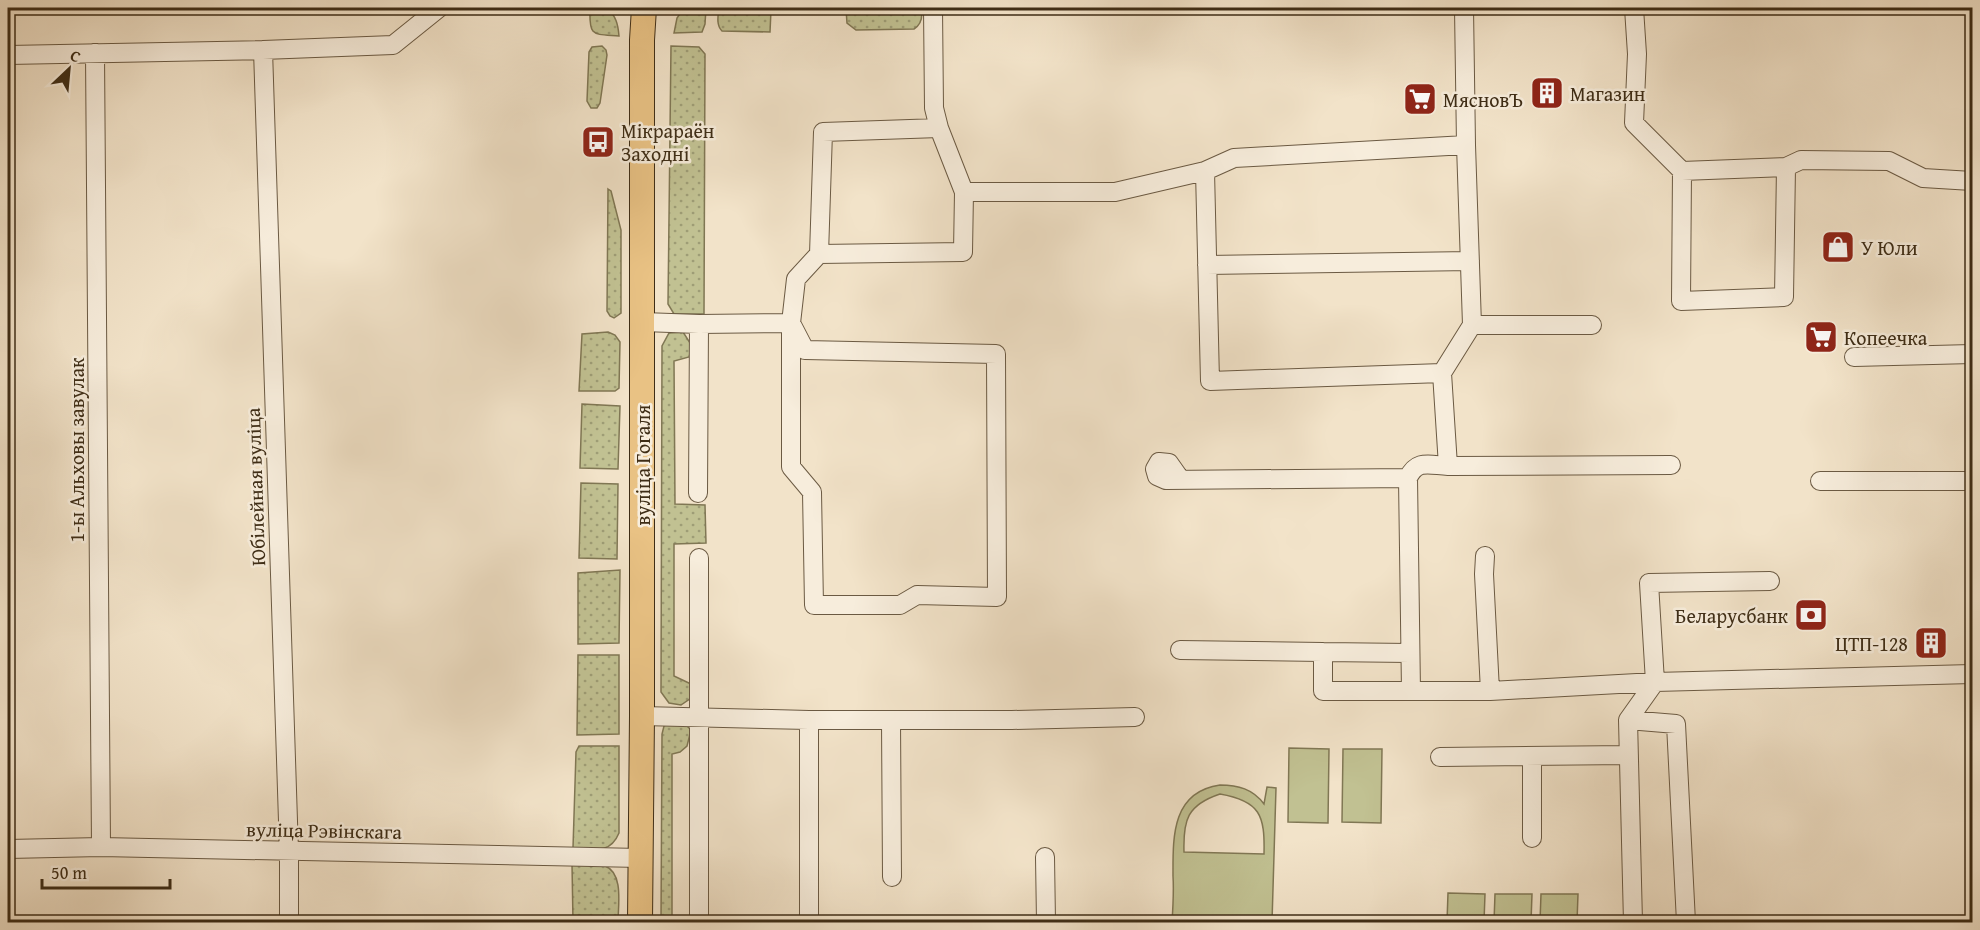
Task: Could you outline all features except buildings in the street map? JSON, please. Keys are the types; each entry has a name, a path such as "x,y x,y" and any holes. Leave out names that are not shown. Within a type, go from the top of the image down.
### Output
{"main road":[{"name":"вуліца Гогаля","path":"640,922 642,40 644,8"}],"street":[{"path":"8,55 393,45 439,8"},
{"path":"819,254 963,252 964,192 939,128 934,108 933,8"},
{"path":"1448,466 1442,373 1472,326 1464,8"},
{"path":"1634,8 1637,54 1634,123 1682,171 1680,301 1784,297 1786,167"},
{"name":"Юбілейная вуліца","path":"263,50 289,852 289,922"},
{"name":"1-ы Альховы завулак","path":"95,53 101,847"},
{"path":"791,323 805,350 996,354 997,597 917,595 900,605 814,605 812,492 791,467 791,323 796,279 819,254 823,132 939,128"},
{"path":"964,192 1115,192 1205,171 1234,158 1466,145"},
{"path":"1682,171 1786,167 1801,160 1889,161 1923,178 1972,181"},
{"path":"1205,171 1210,381 1442,373"},
{"path":"1207,265 1470,261"},
{"path":"642,322 791,323"},
{"path":"698,493 699,324"},
{"path":"1472,326 1592,325"},
{"path":"1854,357 1972,354"},
{"path":"1411,691 1408,478 1413,469 1418,465 1671,465"},
{"path":"1181,480 1408,478"},
{"path":"1820,481 1972,481"},
{"path":"1485,556 1490,691"},
{"path":"699,558 699,922"},
{"path":"1633,922 1628,720 1655,682 1649,583 1770,581"},
{"path":"1180,650 1410,653"},
{"path":"1323,652 1323,692 1490,691 1655,682 1972,674"},
{"path":"642,716 809,720 1012,720 1135,717"},
{"path":"809,720 809,922"},
{"path":"891,720 892,877"},
{"path":"1628,720 1676,724 1686,922"},
{"path":"1440,757 1629,755"},
{"path":"1532,756 1532,838"},
{"name":"вуліца Рэвінскага","path":"8,849 101,847 640,858"},
{"path":"1045,857 1046,922"}],"green space":[{"path":"590,8 607,8 616,20 619,36 594,32 590,24"},
{"path":"684,8 706,8 702,32 674,33 677,18"},
{"path":"719,8 771,10 770,32 722,31 718,23"},
{"path":"921,8 922,17 919,25 914,29 856,30 847,23 846,9"},
{"path":"939,8 992,8 987,12 948,13"},
{"path":"602,46 607,55 600,103 597,108 591,108 587,101 589,52 592,47"},
{"path":"671,46 699,47 705,54 704,314 674,314 668,304"},
{"path":"608,189 611,191 621,230 621,313 614,318 607,311"},
{"path":"608,332 615,335 620,342 619,388 615,391 579,391 582,334"},
{"path":"683,332 692,346 689,357 674,361 675,504 705,505 706,543 674,544 674,676 691,684 691,698 681,705 669,703 661,692 662,346 669,333"},
{"path":"582,404 620,406 618,469 580,468"},
{"path":"581,483 618,484 617,559 579,558"},
{"path":"620,570 619,643 578,644 578,573"},
{"path":"578,655 619,655 619,734 577,735"},
{"path":"672,721 683,722 691,730 687,746 680,752 672,754 672,922 661,922 662,734 664,726"},
{"path":"579,746 619,746 619,833 611,845 606,848 573,848 576,752"},
{"path":"1289,748 1329,749 1328,823 1288,822"},
{"path":"1343,749 1382,749 1381,823 1342,822"},
{"path":"1220,785 1239,787 1250,791 1264,804 1267,787 1276,788 1272,922 1172,922 1173,847 1178,819 1192,797 1204,789","holes":["1220,794 1244,801 1257,812 1263,829 1264,854 1184,852 1186,822 1194,809 1200,803"]},
{"path":"572,864 605,866 615,875 619,891 618,922 573,922"},
{"path":"1448,893 1485,894 1484,922 1447,922"},
{"path":"1495,894 1532,894 1531,922 1494,922"},
{"path":"1541,894 1578,894 1577,922 1540,922"}],"place":[{"name":"Магазин","path":"1547,93"},
{"name":"МясновЪ","path":"1420,99"},
{"name":"Мікрараён Заходні","path":"598,142"},
{"name":"У Юли","path":"1838,247"},
{"name":"Копеечка","path":"1821,337"},
{"name":"Беларусбанк","path":"1811,615"},
{"name":"ЦТП-128","path":"1931,643"}]}
